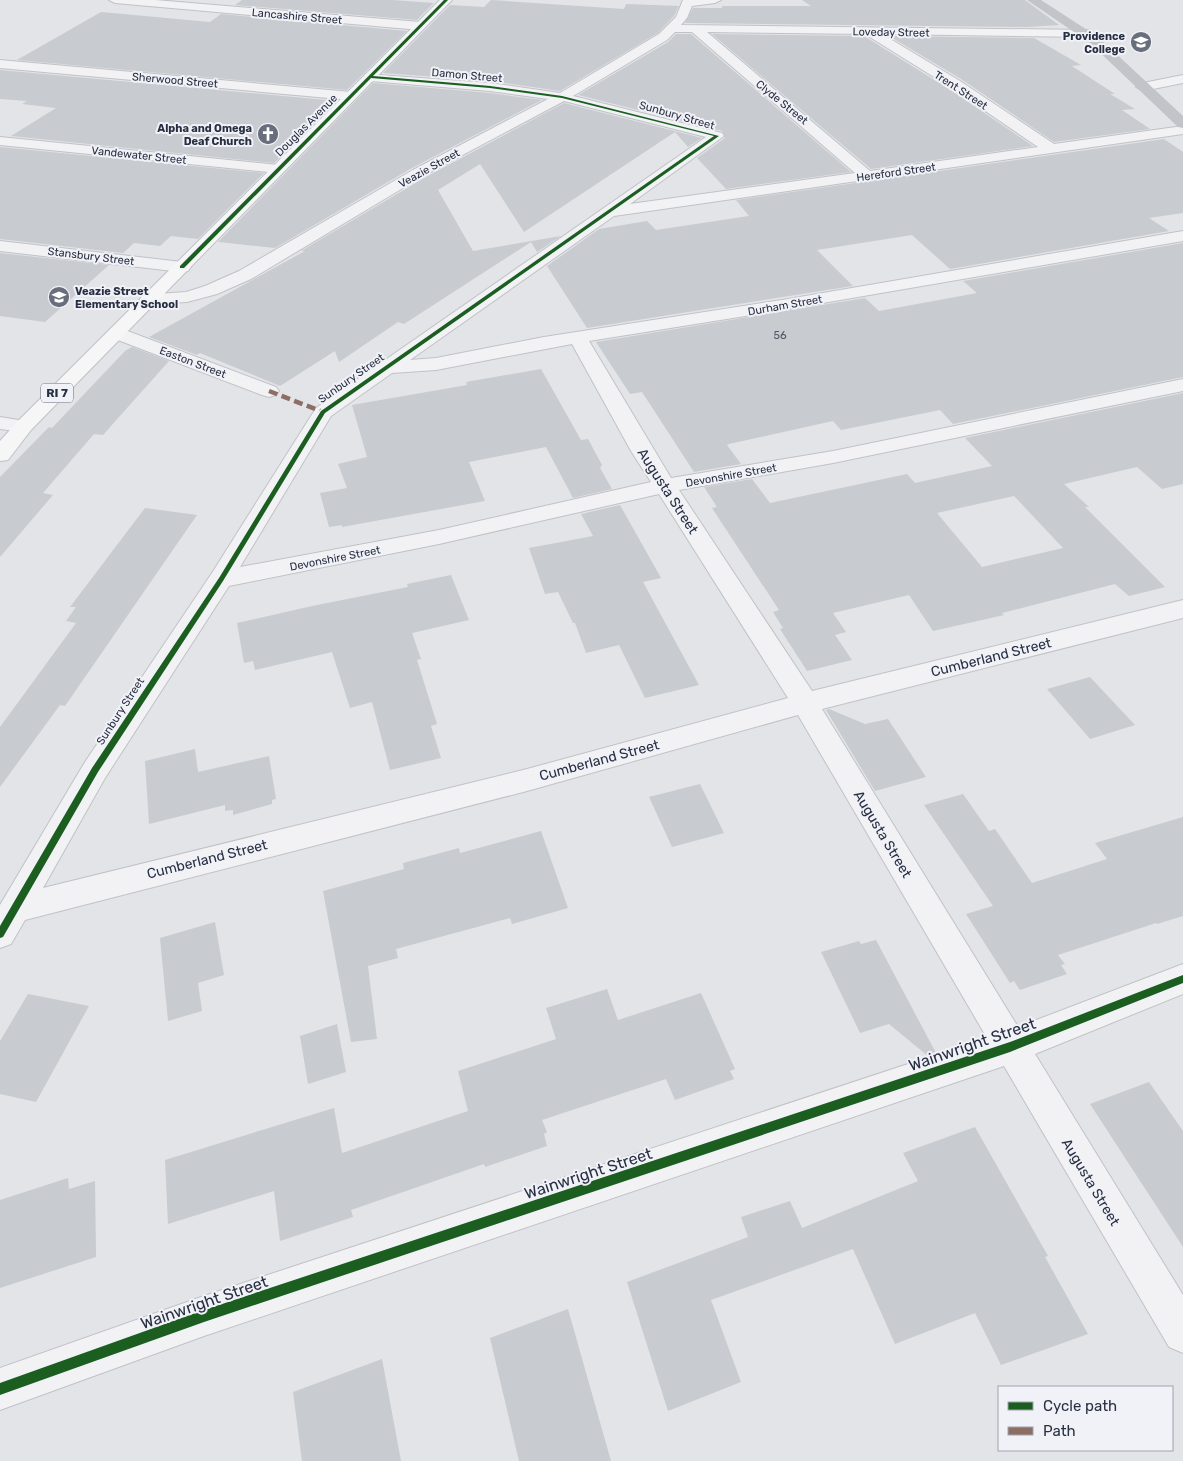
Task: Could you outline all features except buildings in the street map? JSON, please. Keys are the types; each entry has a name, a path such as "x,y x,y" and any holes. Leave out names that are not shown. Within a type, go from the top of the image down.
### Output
{"main road":[{"name":"Douglas Avenue","path":"0,455 24,426 117,333 148,299 446,0"},
{"path":"1033,0 1085,33 1106,50 1183,124"}],"street":[{"name":"Lancashire Street","path":"115,0 420,26"},
{"path":"688,2 716,0"},
{"name":"Veazie Street","path":"148,299 188,297 211,290 244,275 418,173 562,97 663,37 681,18 688,2"},
{"name":"Loveday Street","path":"671,28 870,32 1085,33"},
{"name":"Clyde Street","path":"696,29 814,128 867,176"},
{"name":"Trent Street","path":"870,32 955,84 1051,149"},
{"name":"Sherwood Street","path":"0,64 351,96"},
{"name":"Damon Street","path":"370,77 562,97"},
{"path":"1143,87 1183,79"},
{"name":"Sunbury Street","path":"0,934 95,770 220,579 323,412 716,136 562,97"},
{"name":"Hereford Street","path":"608,212 1183,130"},
{"name":"Vandewater Street","path":"0,140 278,169"},
{"name":"Durham Street","path":"387,367 436,364 1183,236"},
{"name":"Stansbury Street","path":"0,246 182,266"},
{"name":"Easton Street","path":"117,333 269,391"},
{"name":"Augusta Street","path":"578,339 642,452 805,703 1183,1333"},
{"name":"Devonshire Street","path":"220,579 439,537 665,486 833,457 1183,385"},
{"path":"0,423 24,426"},
{"name":"Cumberland Street","path":"15,909 203,860 527,780 805,703 1183,609"},
{"name":"Wainwright Street","path":"0,1389 214,1312 1010,1047 1183,979"}],"marked path":[{"path":"269,391 323,412"}],"cycle path":[{"path":"182,267 446,0"},
{"path":"0,934 95,770 221,579 323,412 717,136 562,97 490,87 370,77"},
{"path":"0,1389 204,1316 1010,1047 1183,979"}],"place":[{"name":"Providence College","path":"1141,42"},
{"name":"Alpha and Omega Deaf Church","path":"268,134"},
{"name":"Veazie Street Elementary School","path":"59,297"}]}
